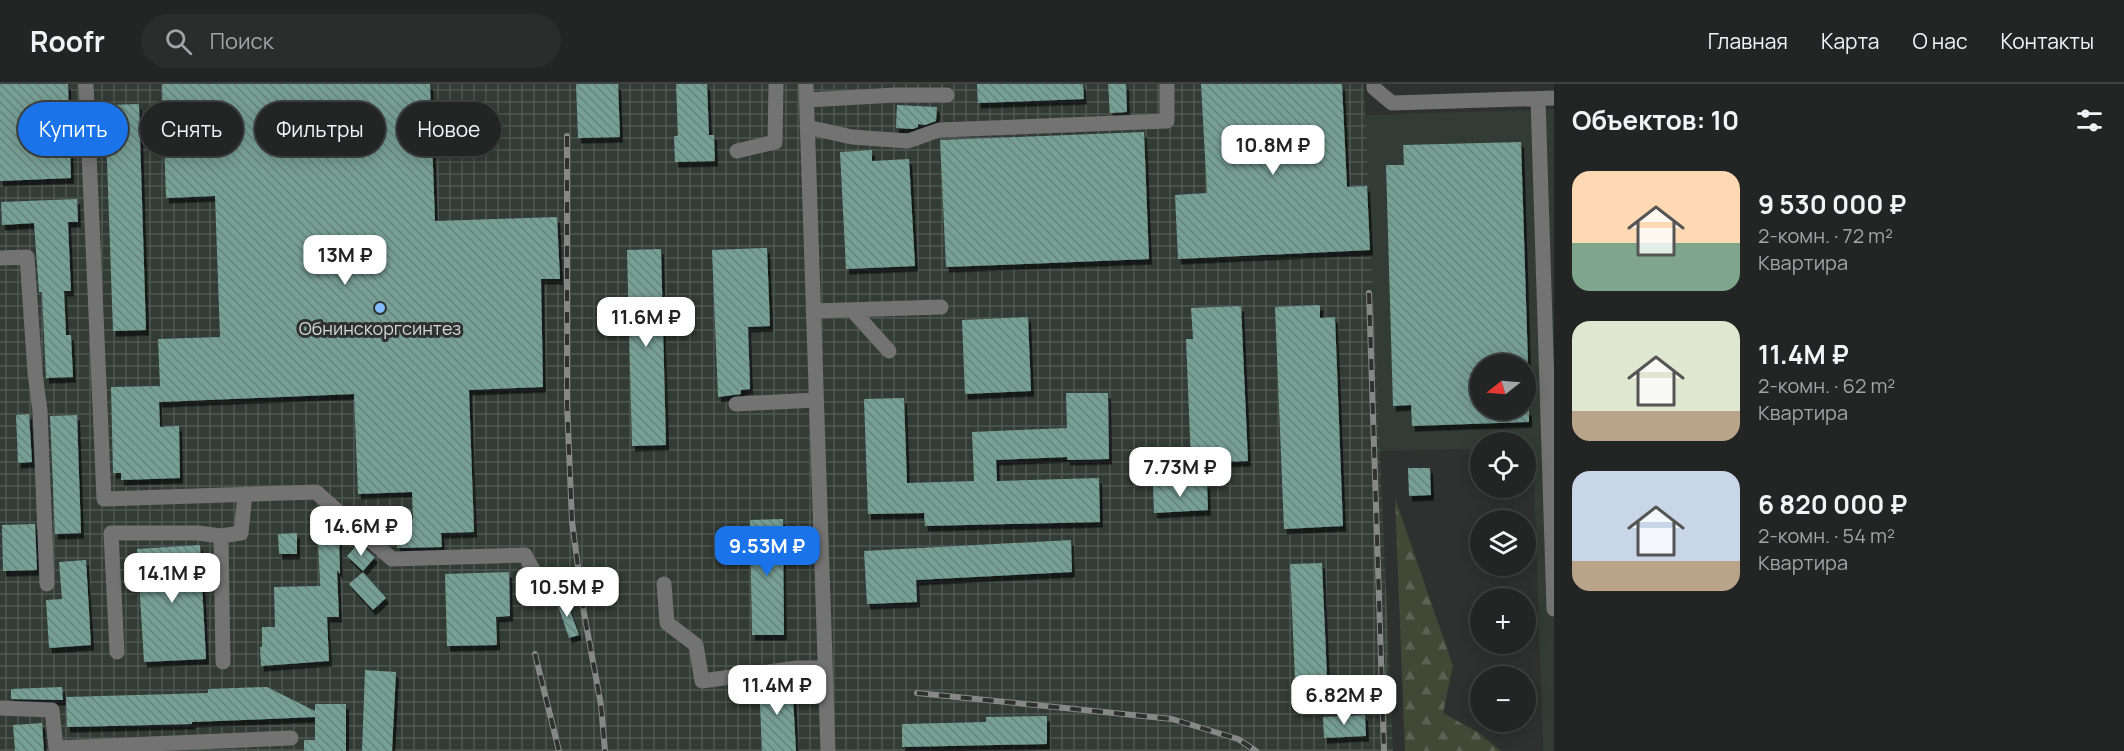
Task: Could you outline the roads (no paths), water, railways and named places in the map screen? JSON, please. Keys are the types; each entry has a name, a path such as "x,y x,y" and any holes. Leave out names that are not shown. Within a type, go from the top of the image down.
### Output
{"street":[{"path":"86,84 104,499 316,492 392,559 525,555 543,588"},
{"path":"737,152 775,142 776,84"},
{"path":"806,84 828,751"},
{"path":"807,127 852,137 908,141 939,130 1167,121 1167,84"},
{"path":"1374,84 1374,88 1392,103 1554,98"},
{"path":"807,100 896,94 947,95"},
{"path":"1538,99 1554,609"},
{"path":"0,258 27,257 40,411 47,584"},
{"path":"813,311 941,307"},
{"path":"852,310 889,351"},
{"path":"735,404 816,400"},
{"path":"117,652 111,533 198,533 221,536 241,533 245,494"},
{"path":"221,536 223,662"},
{"path":"664,584 667,623 696,645 702,681 797,668 825,668"},
{"path":"0,708 52,710 56,748 291,738"}],"railway":[{"path":"567,136 567,404 572,521 584,613 601,705 605,751"},
{"path":"1369,293 1384,751"},
{"path":"535,654 559,751"},
{"path":"917,693 1172,719 1238,739 1256,751"}],"place":[{"name":"Обнинскоргсинтез","path":"380,308"}]}
